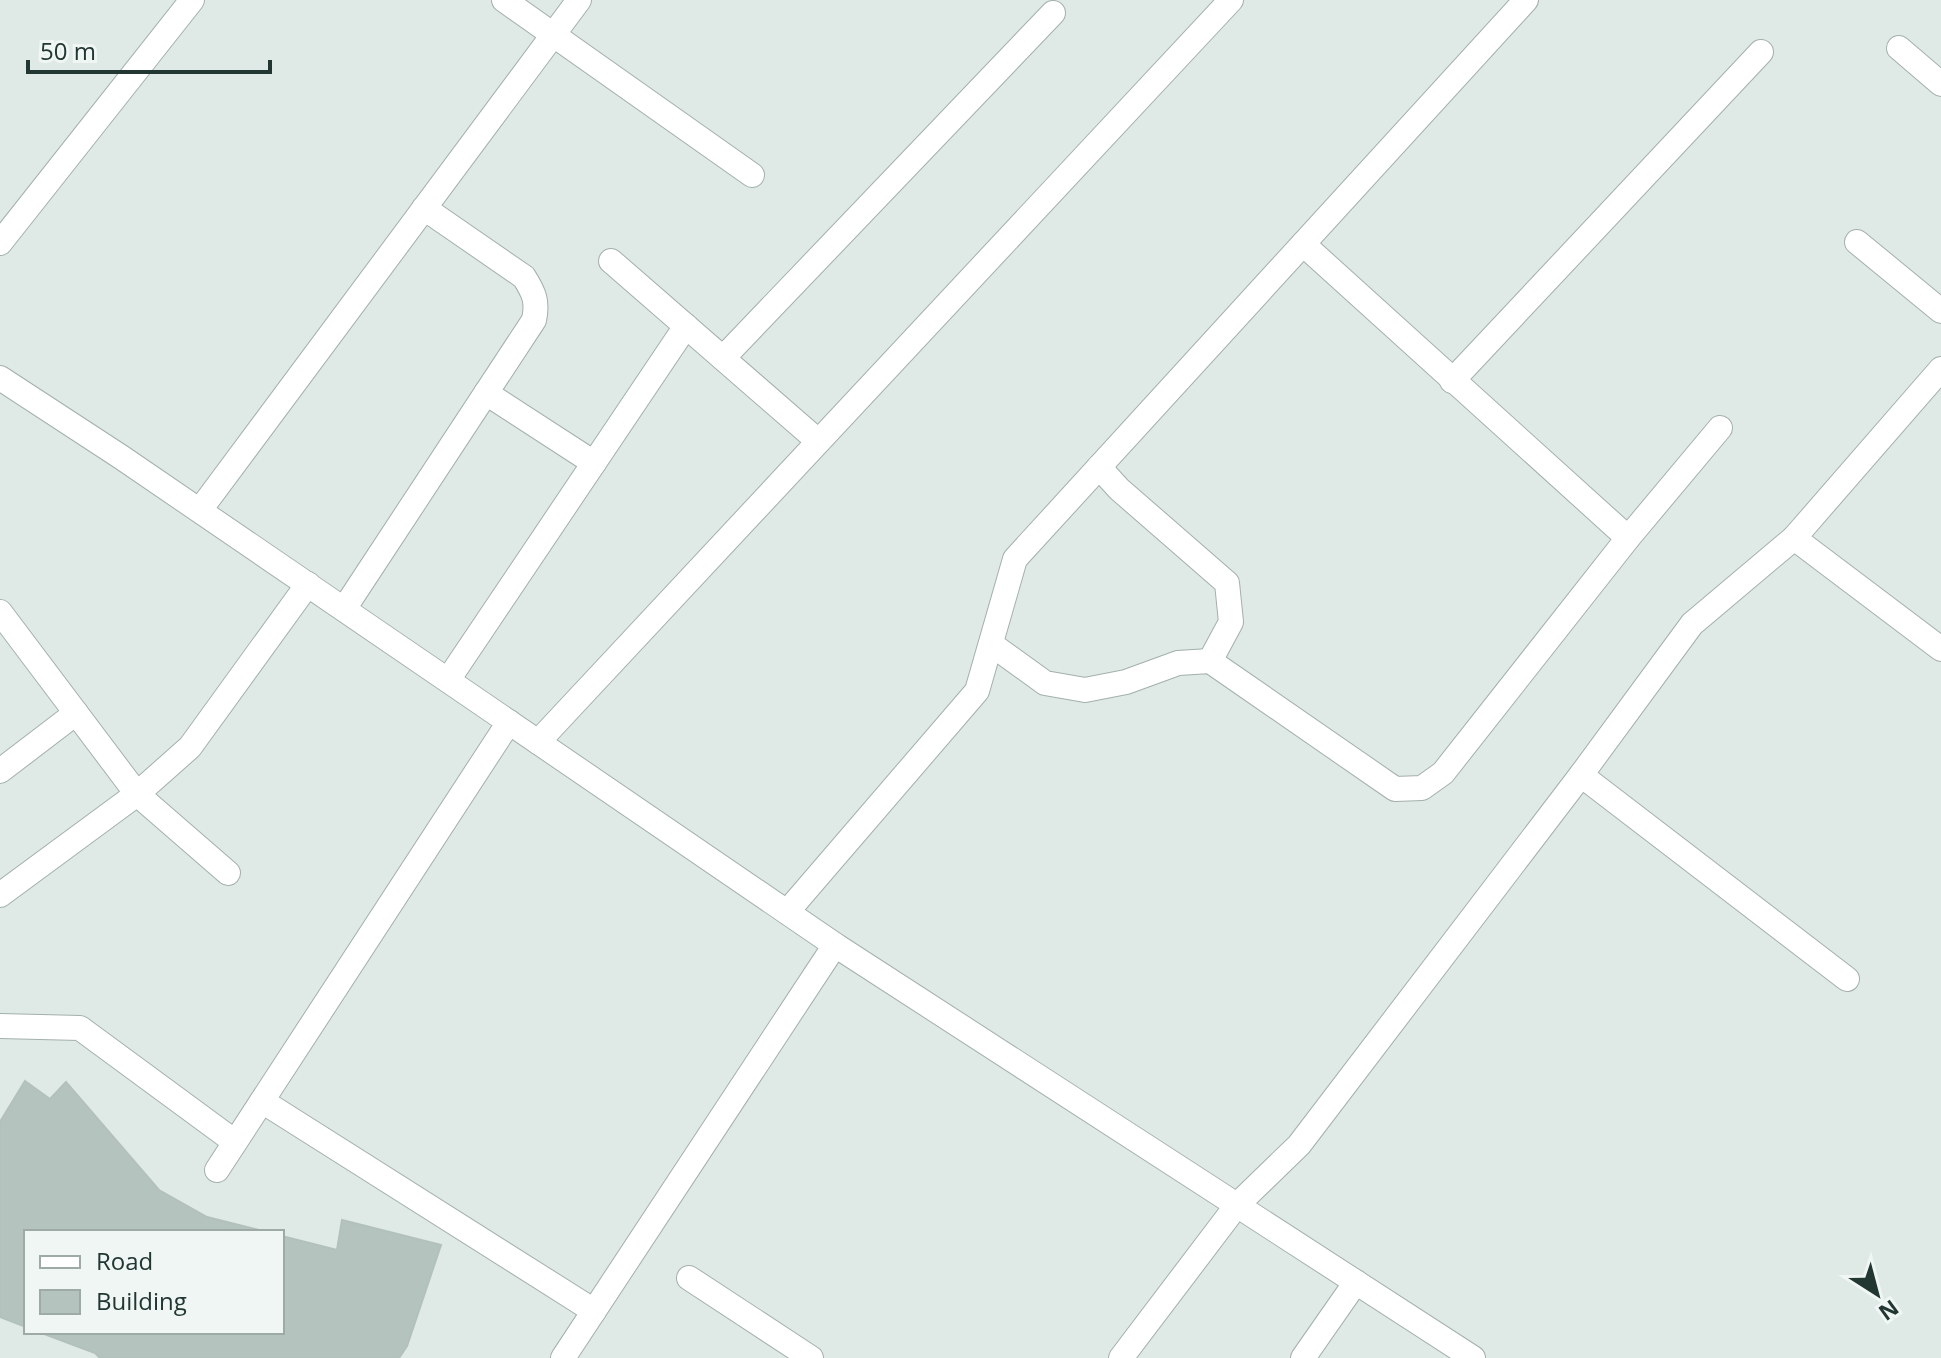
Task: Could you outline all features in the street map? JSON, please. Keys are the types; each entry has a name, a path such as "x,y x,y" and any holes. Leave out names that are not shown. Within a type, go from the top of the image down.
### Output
{"street":[{"path":"0,243 192,0"},
{"path":"504,0 752,175"},
{"path":"200,510 579,0"},
{"path":"538,742 1231,0"},
{"path":"787,912 977,691 1015,559 1526,0"},
{"path":"723,358 1053,13"},
{"path":"1899,48 1941,84"},
{"path":"1452,381 1761,52"},
{"path":"344,609 534,320 537,305 534,292 524,277 424,208"},
{"path":"1857,242 1941,311"},
{"path":"1303,244 1628,538"},
{"path":"611,261 818,441"},
{"path":"448,680 686,326"},
{"path":"1121,1358 1237,1205 1299,1145 1692,624 1794,538 1941,369"},
{"path":"0,378 200,510 835,945 1473,1358"},
{"path":"486,393 594,463"},
{"path":"991,644 1045,683 1085,690 1126,682 1178,663 1210,661 1395,789 1422,788 1443,773 1628,538 1720,428"},
{"path":"1099,467 1119,489 1227,583 1231,622 1210,661"},
{"path":"1794,538 1941,649"},
{"path":"0,895 137,794 190,747 308,584"},
{"path":"0,612 137,794 228,873"},
{"path":"0,771 76,713"},
{"path":"217,1170 509,722"},
{"path":"1581,775 1847,979"},
{"path":"563,1358 835,945"},
{"path":"0,1026 80,1028 235,1142"},
{"path":"262,1101 594,1311"},
{"path":"689,1278 811,1358"},
{"path":"1303,1358 1356,1282"}],"building":[{"path":"25,1081 50,1099 66,1082 159,1190 207,1217 259,1230 24,1230 24,1326 0,1317 0,1122"},
{"path":"342,1220 441,1245 407,1346 399,1358 100,1358 95,1353 44,1334 284,1334 284,1237 337,1250"}]}
